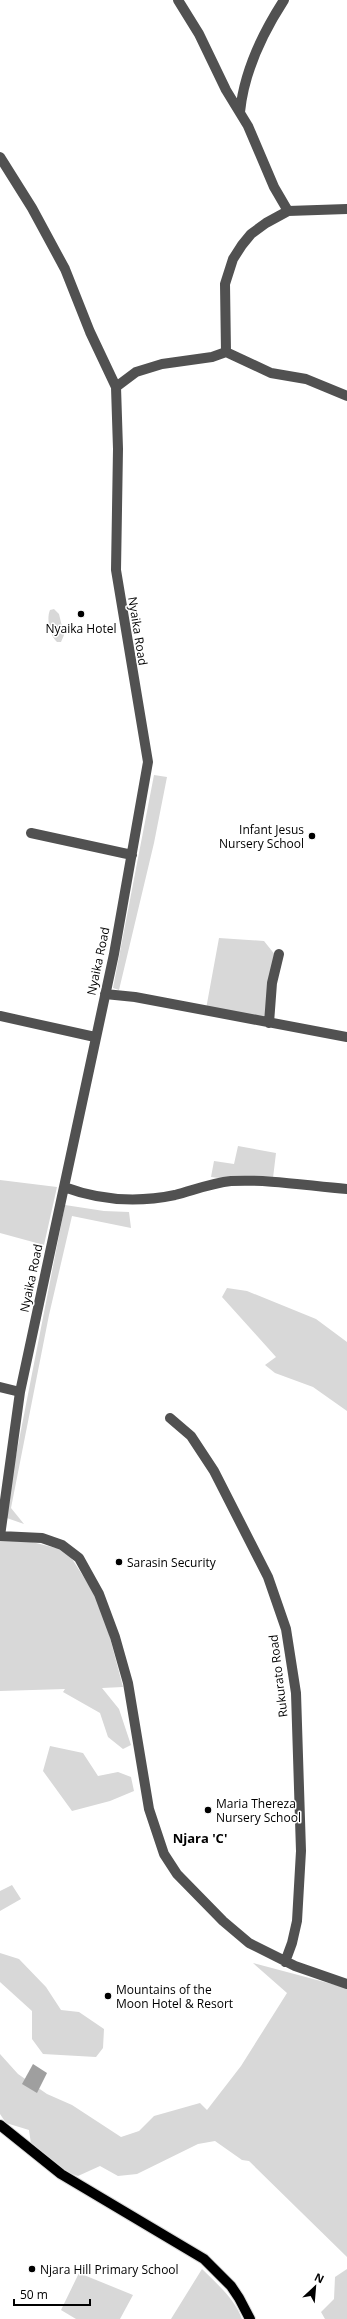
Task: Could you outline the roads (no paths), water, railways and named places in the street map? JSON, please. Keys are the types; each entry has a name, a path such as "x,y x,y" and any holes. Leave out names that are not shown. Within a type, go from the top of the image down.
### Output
{"main road":[{"path":"0,2125 61,2174 204,2260 231,2286 250,2319"}],"street":[{"path":"178,0 199,34 226,90 240,112 274,187 288,211"},
{"path":"240,112 242,91 252,59 284,0"},
{"path":"0,157 32,208 65,268 90,332 116,387 136,372 162,364 212,357 226,352 271,373 306,379 347,396"},
{"path":"226,352 224,284 228,270 239,250 251,234 288,211 347,208"},
{"name":"Nyaika Road","path":"0,1536 20,1392 105,994 132,855 148,762 116,570 118,448 116,387"},
{"path":"31,833 132,855"},
{"path":"269,1023 272,983 279,954"},
{"path":"105,994 142,998 347,1037"},
{"path":"0,1016 95,1037"},
{"path":"64,1187 88,1196 116,1199 155,1198 231,1181 263,1182 347,1189"},
{"path":"0,1387 20,1392"},
{"name":"Rukurato Road","path":"170,1418 191,1436 214,1471 268,1577 286,1629 296,1693 301,1851 297,1921 292,1943 285,1962"},
{"path":"0,1536 42,1538 62,1545 79,1558 99,1594 115,1637 128,1683 149,1809 164,1854 177,1874 223,1922 249,1943 285,1962 347,1984"}],"place":[{"name":"Nyaika Hotel","path":"81,614"},
{"name":"Infant Jesus Nursery School","path":"312,836"},
{"name":"Sarasin Security","path":"119,1562"},
{"name":"Maria Thereza Nursery School","path":"208,1810"},
{"name":"Mountains of the Moon Hotel & Resort","path":"108,1996"},
{"name":"Njara Hill Primary School","path":"32,2269"}],"district":[{"name":"Njara 'C'","path":"200,1838"}]}
